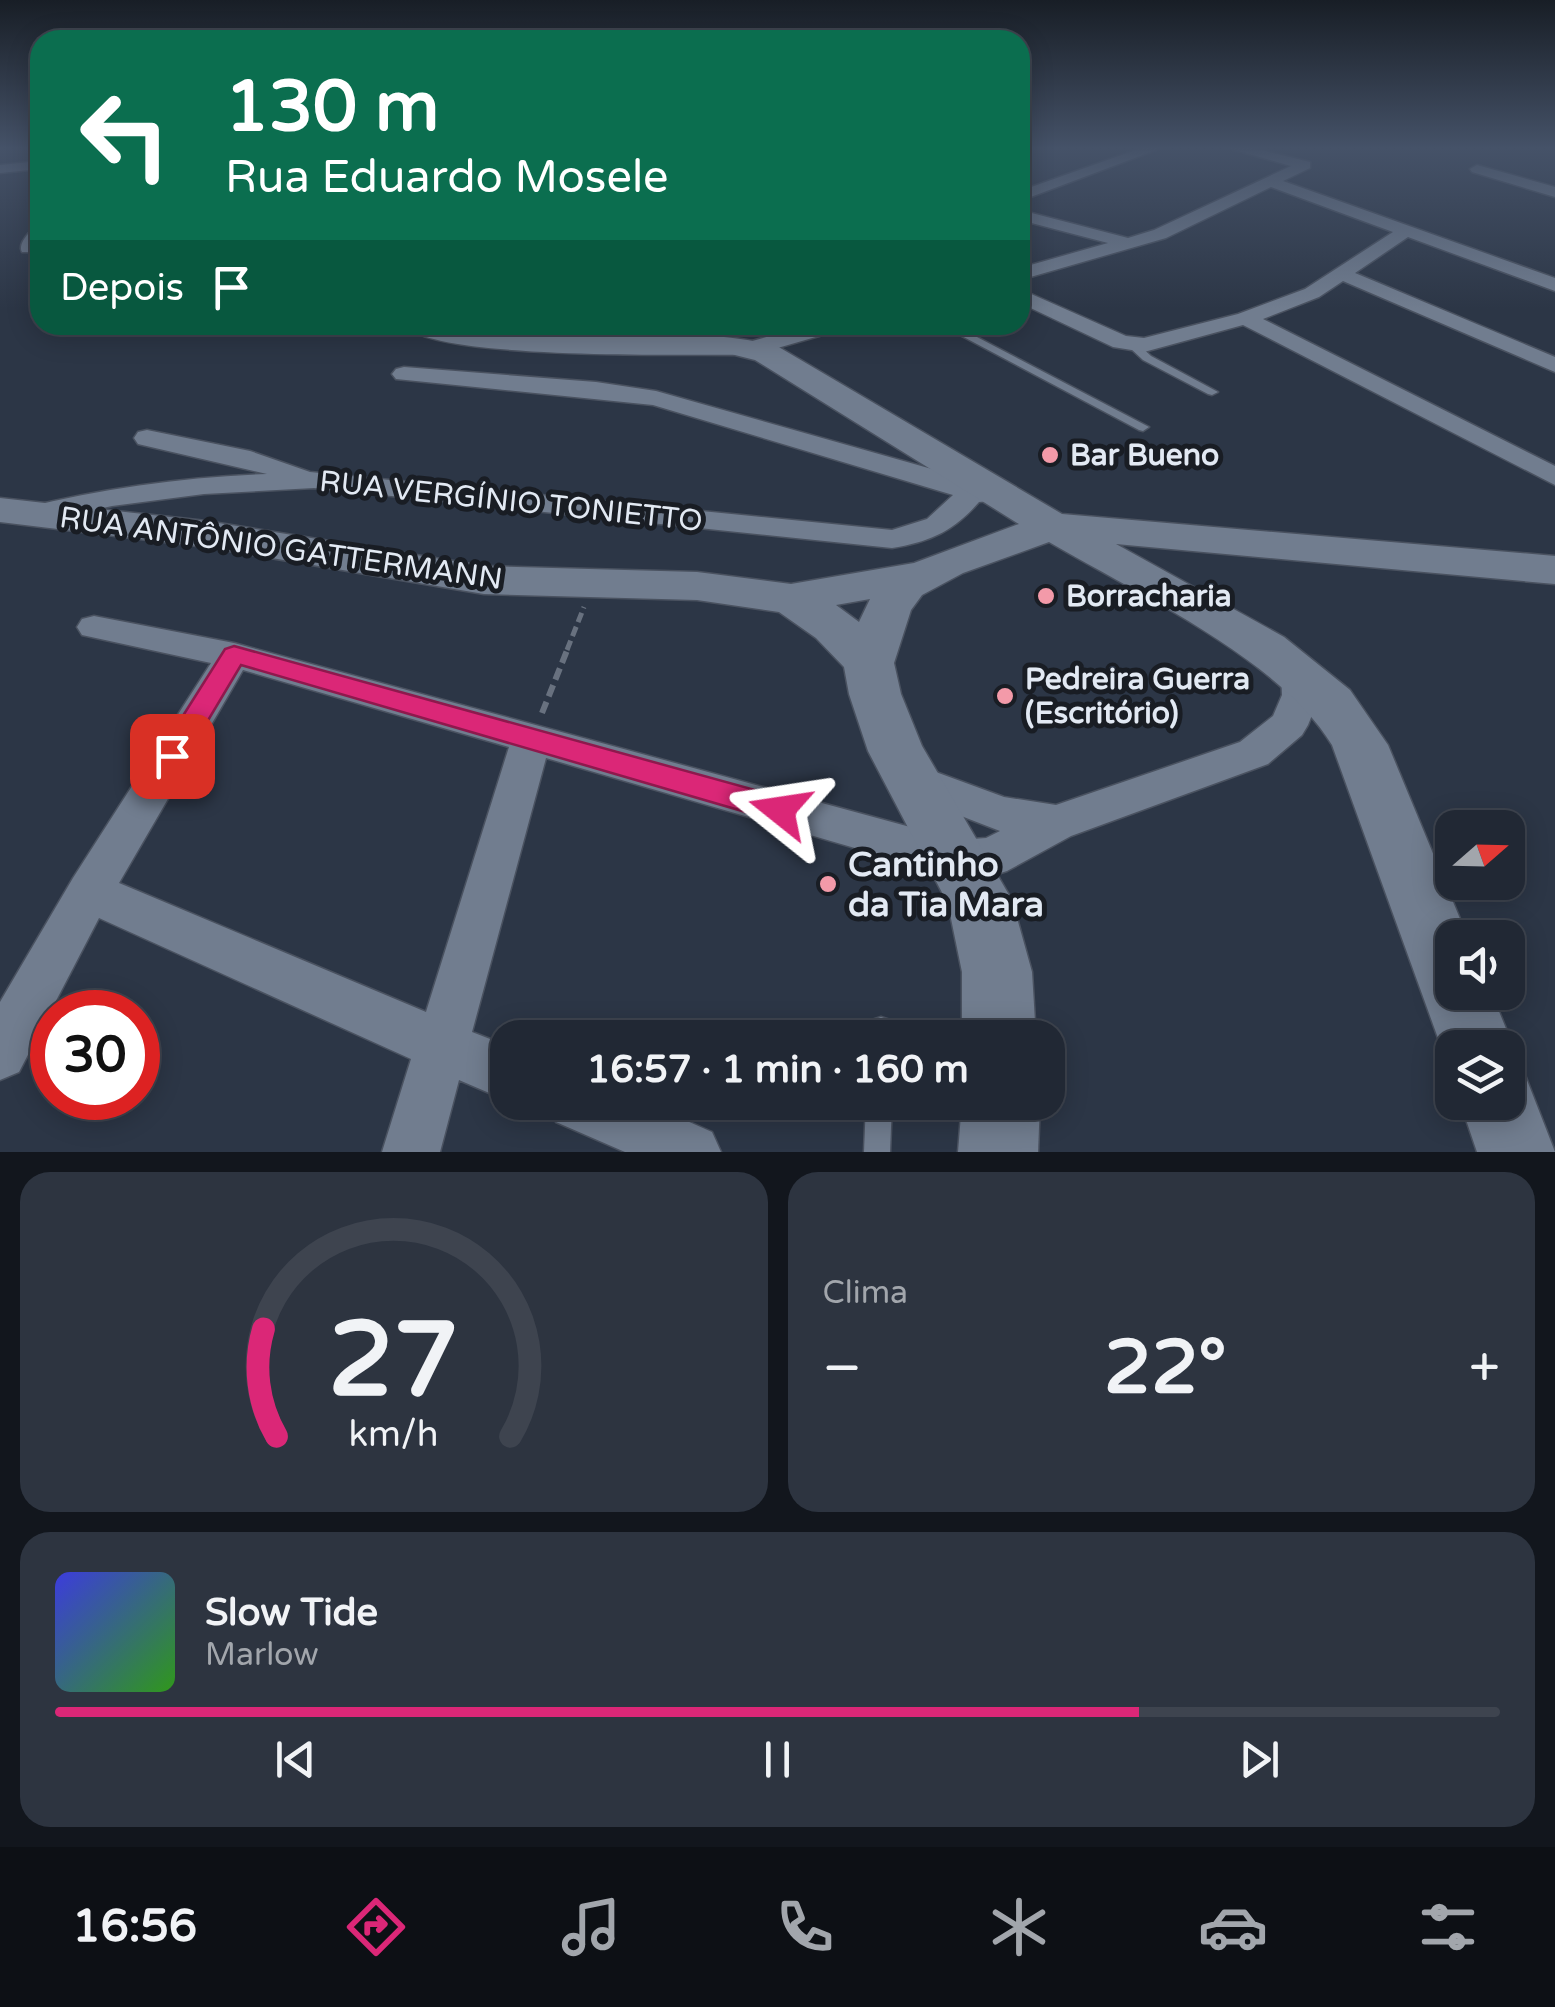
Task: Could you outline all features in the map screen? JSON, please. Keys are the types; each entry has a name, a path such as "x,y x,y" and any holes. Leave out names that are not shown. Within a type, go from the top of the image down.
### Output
{"main road":[{"path":"455,335 502,342 753,340 985,493 1052,526 1299,671 1344,714 1360,745 1435,940"},
{"path":"976,555 1005,527 985,493"},
{"name":"RUA ANTÔNIO GATTERMANN","path":"18,512 206,534 484,580 697,586 791,599 919,576 1052,526"},
{"path":"1052,526 1555,570"},
{"path":"976,555 1055,557 1145,580"},
{"path":"869,663 888,608 919,576"},
{"path":"791,599 825,617 869,663 875,694 910,778 980,900 996,972 998,1020"},
{"path":"998,1152 1000,1120"},
{"path":"1505,1120 1517,1152"}],"street":[{"path":"1030,271 1130,244 1229,201"},
{"path":"1323,201 1555,285"},
{"path":"1030,218 1130,244"},
{"path":"1030,299 1133,345 1246,318 1312,293 1406,231"},
{"path":"1344,275 1555,365"},
{"path":"1246,318 1555,477"},
{"path":"404,374 596,388 656,398 985,493"},
{"path":"147,438 255,460 314,480"},
{"name":"RUA VERGÍNIO TONIETTO","path":"18,512 204,486 314,480 892,538 922,535 944,524 985,493"},
{"path":"94,627 234,655 958,859 991,856 1056,823 1254,754 1288,725 1301,695 1299,671"},
{"path":"0,1053 88,892 234,655"},
{"path":"412,1152 531,741"},
{"path":"910,778 986,809 1056,823"},
{"path":"88,892 490,1066"},
{"path":"618,1120 692,1152"}],"lane":[{"path":"965,335 1144,427"},
{"path":"1133,345 1146,358 1212,392"},
{"path":"877,1152 878,1120"}],"path":[{"path":"531,741 594,581"}],"place":[{"name":"Bar Bueno","path":"1050,455"},
{"name":"Borracharia","path":"1046,596"},
{"name":"Pedreira Guerra (Escritório)","path":"1005,696"},
{"name":"Cantinho da Tia Mara","path":"828,884"}],"route":[{"path":"172,756 234,655 780,810"}]}
